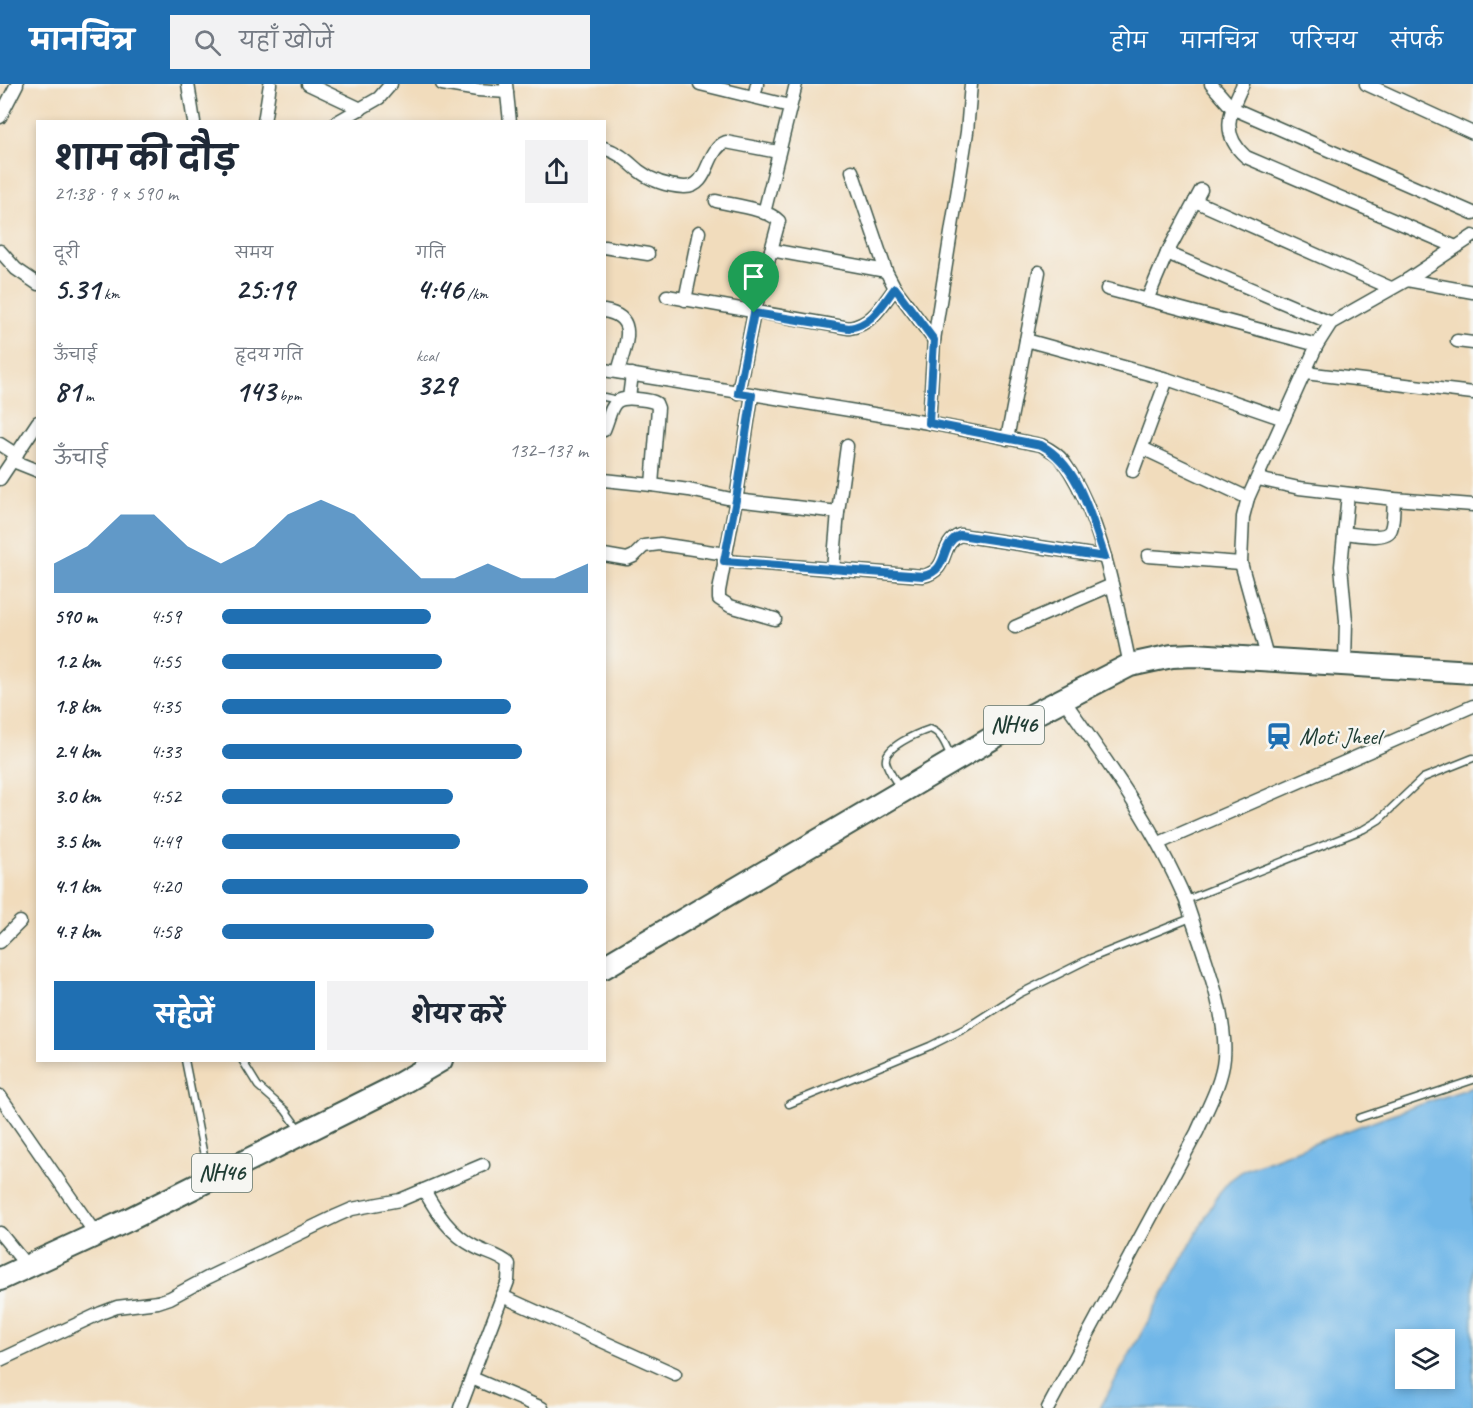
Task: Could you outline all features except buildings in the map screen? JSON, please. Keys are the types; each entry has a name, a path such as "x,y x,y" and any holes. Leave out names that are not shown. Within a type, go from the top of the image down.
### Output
{"highway":[{"name":"NH46","path":"606,967 1023,720 1130,665 1172,656 1194,655 1473,672"},
{"name":"NH46","path":"0,1279 95,1233 130,1219 393,1088 438,1062"}],"street":[{"path":"0,117 17,84"},
{"path":"188,84 194,120"},
{"path":"264,120 270,84"},
{"path":"308,84 361,109"},
{"path":"339,120 379,98 391,84"},
{"path":"442,84 478,90 507,88 510,120"},
{"path":"700,84 736,88 754,97 790,106"},
{"path":"754,97 757,84"},
{"path":"764,213 796,84"},
{"path":"929,423 934,340 967,132 971,84"},
{"path":"1211,84 1232,108 1473,213"},
{"path":"1243,84 1232,108 1229,131 1235,147 1246,156 1456,247"},
{"path":"1366,84 1473,133"},
{"path":"606,149 624,156 649,178 662,183 692,187 707,168 719,144 726,142 778,152"},
{"path":"852,171 886,271 895,288 934,340"},
{"path":"1147,300 1167,253 1198,196 1391,288"},
{"path":"716,201 764,213 776,217 779,221 754,313 738,393"},
{"path":"686,300 699,232"},
{"path":"1268,660 1241,563 1243,517 1248,498 1317,345 1331,323 1407,280 1473,236"},
{"path":"606,247 648,254"},
{"path":"771,250 886,271"},
{"path":"0,251 16,269 36,283"},
{"path":"1167,253 1331,323"},
{"path":"1006,439 1039,272"},
{"path":"1407,280 1473,292"},
{"path":"667,296 849,328 859,327 868,322 895,288"},
{"path":"1107,289 1317,345"},
{"path":"606,311 621,316 628,330 618,372"},
{"path":"1026,340 1167,379 1284,419"},
{"path":"1457,341 1473,343"},
{"path":"606,370 929,423 1041,445 1062,459 1083,495 1105,557 1130,665"},
{"path":"1305,373 1473,393"},
{"path":"606,425 614,405 623,399 633,374"},
{"path":"1133,471 1167,379"},
{"path":"752,395 719,591 723,603 775,619"},
{"path":"623,399 652,401 658,408 652,485"},
{"path":"0,479 36,425"},
{"path":"0,444 15,458 36,470"},
{"path":"833,570 847,446"},
{"path":"1142,448 1248,498"},
{"path":"1258,479 1299,488 1348,494 1473,505"},
{"path":"606,480 652,485 736,500 838,512"},
{"path":"1345,663 1346,621 1341,566 1348,494"},
{"path":"1344,533 1382,536 1388,534 1391,529 1394,499"},
{"path":"606,555 627,559 634,556 644,546 660,544 725,558 833,570 923,576 930,574 940,566 948,543 960,535 1105,557"},
{"path":"1148,556 1241,563"},
{"path":"1015,627 1112,585"},
{"path":"1048,1408 1197,1132 1216,1089 1224,1059 1224,1026 1186,901 1159,843 1108,762 1063,699"},
{"path":"1159,843 1473,706"},
{"path":"0,942 20,922"},
{"path":"0,1096 95,1233"},
{"path":"0,1360 117,1307 158,1302 170,1298 352,1209 400,1200 483,1165"},
{"path":"424,1190 435,1210 456,1234 476,1247 504,1259 509,1264 508,1281 460,1408"},
{"path":"0,1233 27,1266"},
{"path":"502,1296 675,1374"},
{"path":"472,1378 542,1408"}],"lane":[{"path":"606,398 623,399"},
{"path":"902,792 886,764 886,757 891,748 930,729 936,731 941,737 953,761"},
{"path":"1186,901 1364,829 1379,820 1423,778 1473,758"},
{"path":"789,1104 930,1046 964,1029 1019,994 1079,964 1191,918"},
{"path":"185,1062 208,1180"},
{"path":"243,1062 258,1086 285,1110 302,1133"},
{"path":"1359,1118 1473,1080"}],"water":[{"path":"1473,1087 1473,1408 1100,1408 1219,1193 1229,1181 1244,1170 1389,1115"}],"place":[{"name":"Moti Jheel","path":"1279,736"}],"route":[{"path":"895,288 934,340 929,423 1041,445 1052,450 1062,459 1083,495 1105,557 960,535 948,543 936,572 923,576 724,561 752,395 738,393 754,313 849,328 859,327 868,322 895,288"}]}
